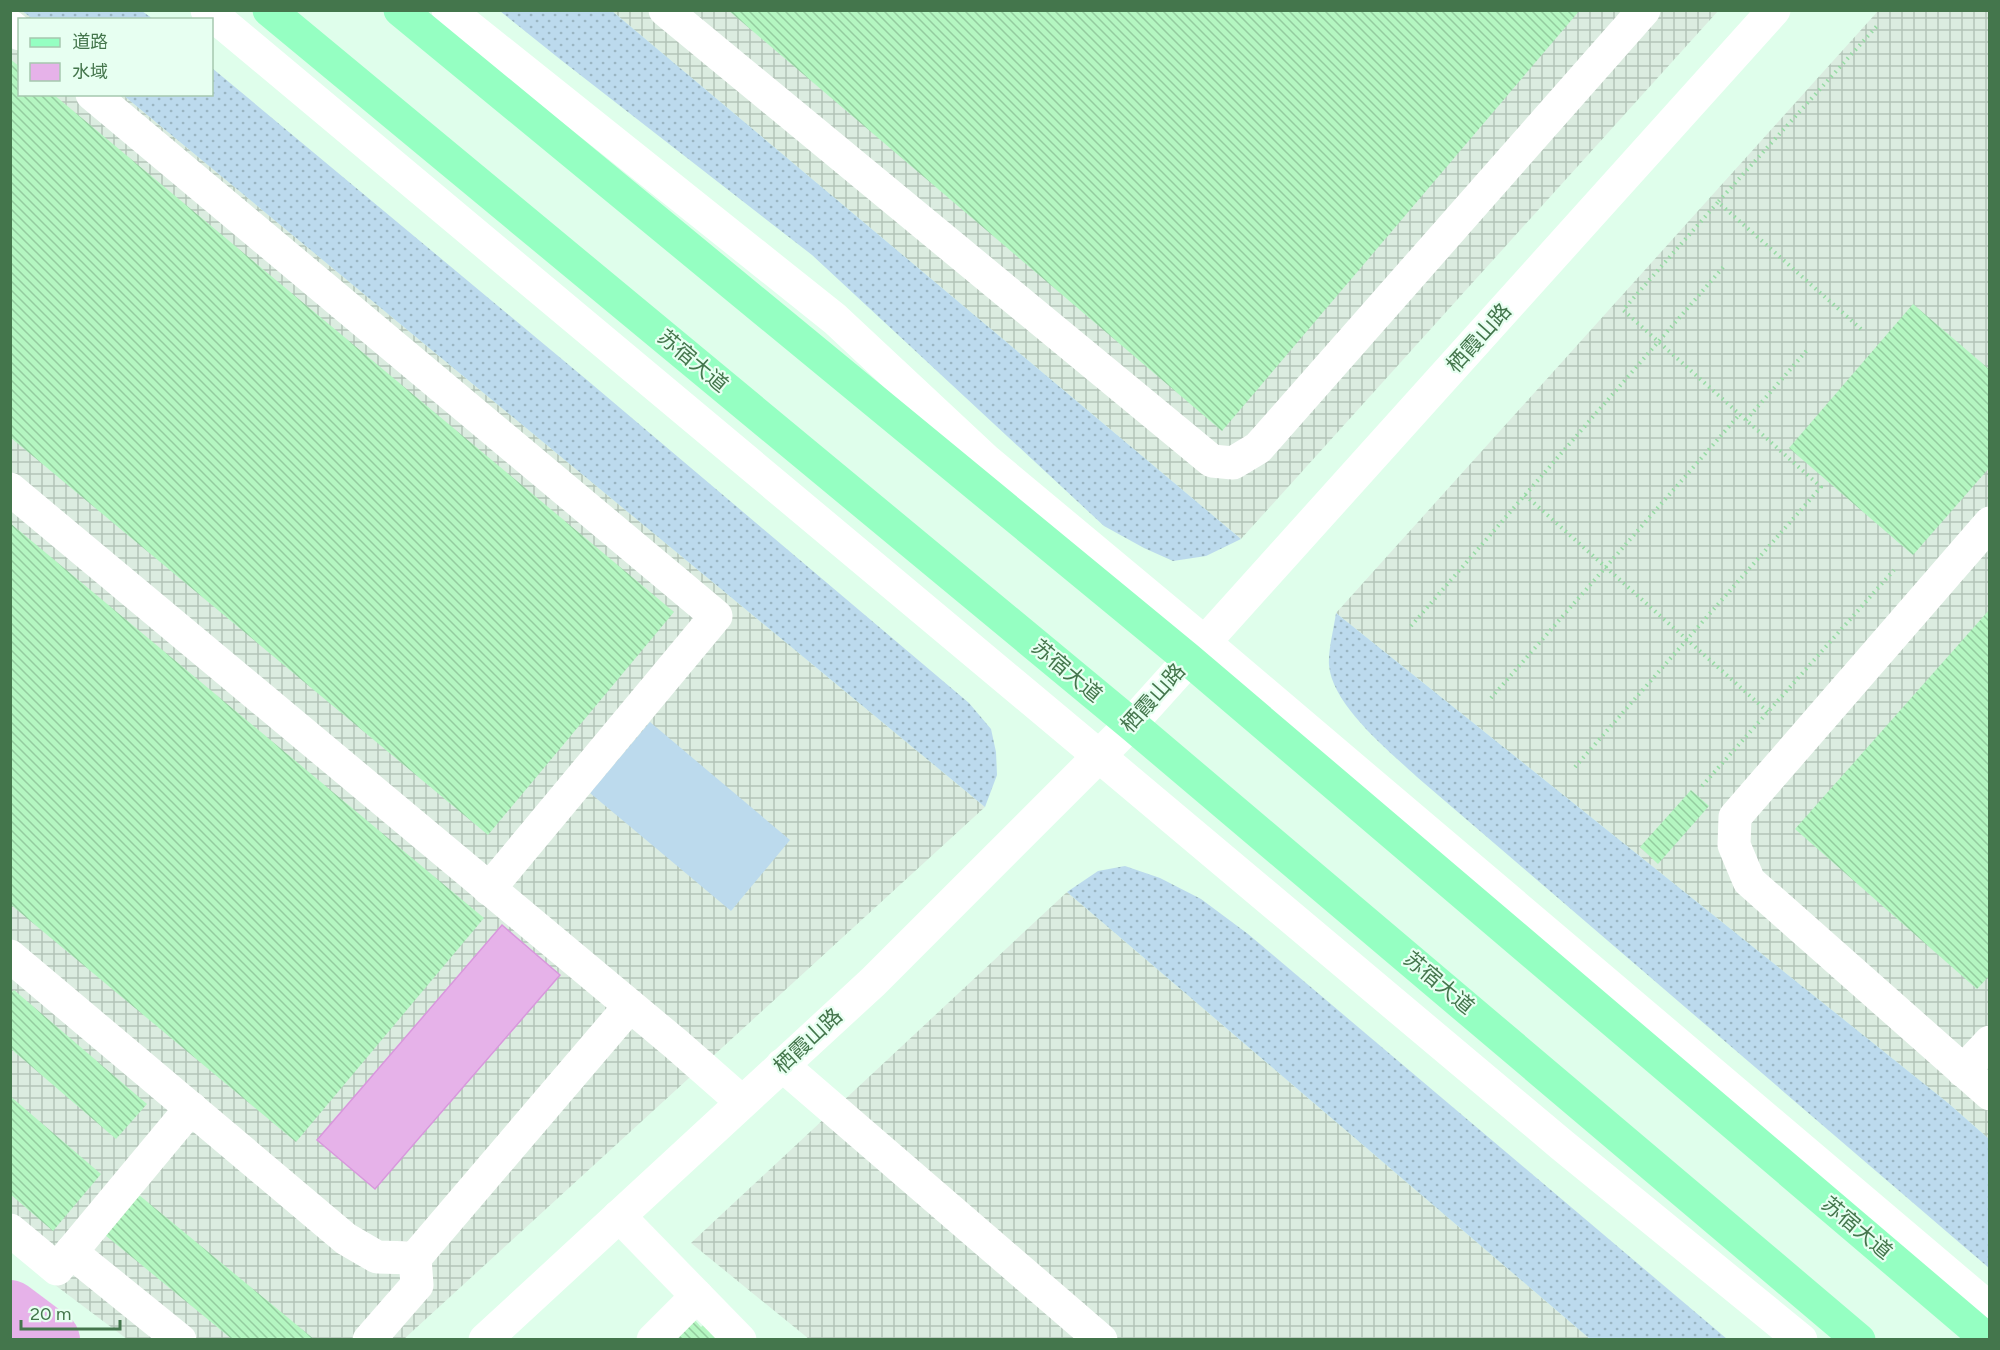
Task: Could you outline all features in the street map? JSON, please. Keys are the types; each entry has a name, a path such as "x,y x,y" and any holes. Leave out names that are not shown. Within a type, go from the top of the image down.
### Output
{"main road":[{"name":"苏宿大道","path":"269,10 1131,724 1859,1340"},
{"name":"苏宿大道","path":"400,10 1196,651 1988,1340"}],"street":[{"path":"207,10 1562,1145 1801,1340"},
{"path":"448,10 835,319 1196,651 1989,1309"},
{"path":"665,10 1212,461 1233,463 1258,448 1644,10"},
{"name":"栖霞山路","path":"484,1340 873,981 1131,724 1774,10"},
{"path":"94,96 716,616 489,889"},
{"path":"10,489 742,1102"},
{"path":"1989,523 1735,817 1734,845 1749,882 1989,1094"},
{"path":"10,956 346,1239 378,1257 415,1258"},
{"path":"369,1340 417,1285 415,1258 630,1006"},
{"path":"1964,1071 1989,1042"},
{"path":"782,1065 1101,1340"},
{"path":"10,1230 57,1269 191,1108"},
{"path":"618,1216 740,1340"},
{"path":"71,1252 180,1340"},
{"path":"653,1340 697,1296"}],"path":[{"path":"1575,768 1821,487 1623,310 1877,26"},
{"path":"1718,202 1861,329"},
{"path":"1411,626 1726,264"},
{"path":"1746,420 1809,348"},
{"path":"1491,698 1740,414"},
{"path":"1525,495 1768,712"},
{"path":"1702,786 1894,570"}],"shaded area":[{"path":"10,11 22,11 32,18 18,18 18,96 124,96 985,807 404,1339 127,1339 11,1252"},
{"path":"22,11 142,11 152,18 32,18"},
{"path":"500,11 612,11 1241,539 1206,556 1173,561 1104,526 812,255"},
{"path":"612,11 1718,11 1241,539"},
{"path":"1878,11 1989,11 1989,1139 1948,1103 1336,613"},
{"path":"213,69 587,380 969,703 991,729 996,752 997,775 985,807 124,96 213,96"},
{"path":"1336,613 1948,1103 1989,1139 1989,1268 1378,741 1351,711 1332,680 1329,659"},
{"path":"650,722 790,840 731,911 590,793"},
{"path":"1125,866 1160,878 1201,899 1248,934 1727,1339 1590,1339 1067,892 1098,871"},
{"path":"1067,892 1590,1339 809,1339 691,1243"}],"water":[{"path":"502,925 560,975 375,1189 317,1140"}],"building":[{"path":"728,10 1580,10 1222,431"},
{"path":"10,59 18,65 18,96 55,96 674,612 488,835 10,437"},
{"path":"1913,304 1990,370 1990,467 1913,555 1789,448"},
{"path":"10,523 484,918 296,1142 10,904"},
{"path":"1990,609 1990,975 1977,989 1795,829"},
{"path":"1691,790 1709,806 1658,864 1640,847"},
{"path":"14,990 147,1104 116,1139 10,1048 10,994"},
{"path":"10,1096 101,1174 53,1231 10,1194"},
{"path":"139,1195 315,1340 233,1340 105,1235"},
{"path":"694,1319 701,1327 707,1321 724,1340 672,1340"}],"waterway":[{"path":"10,1310 50,1340"}]}
